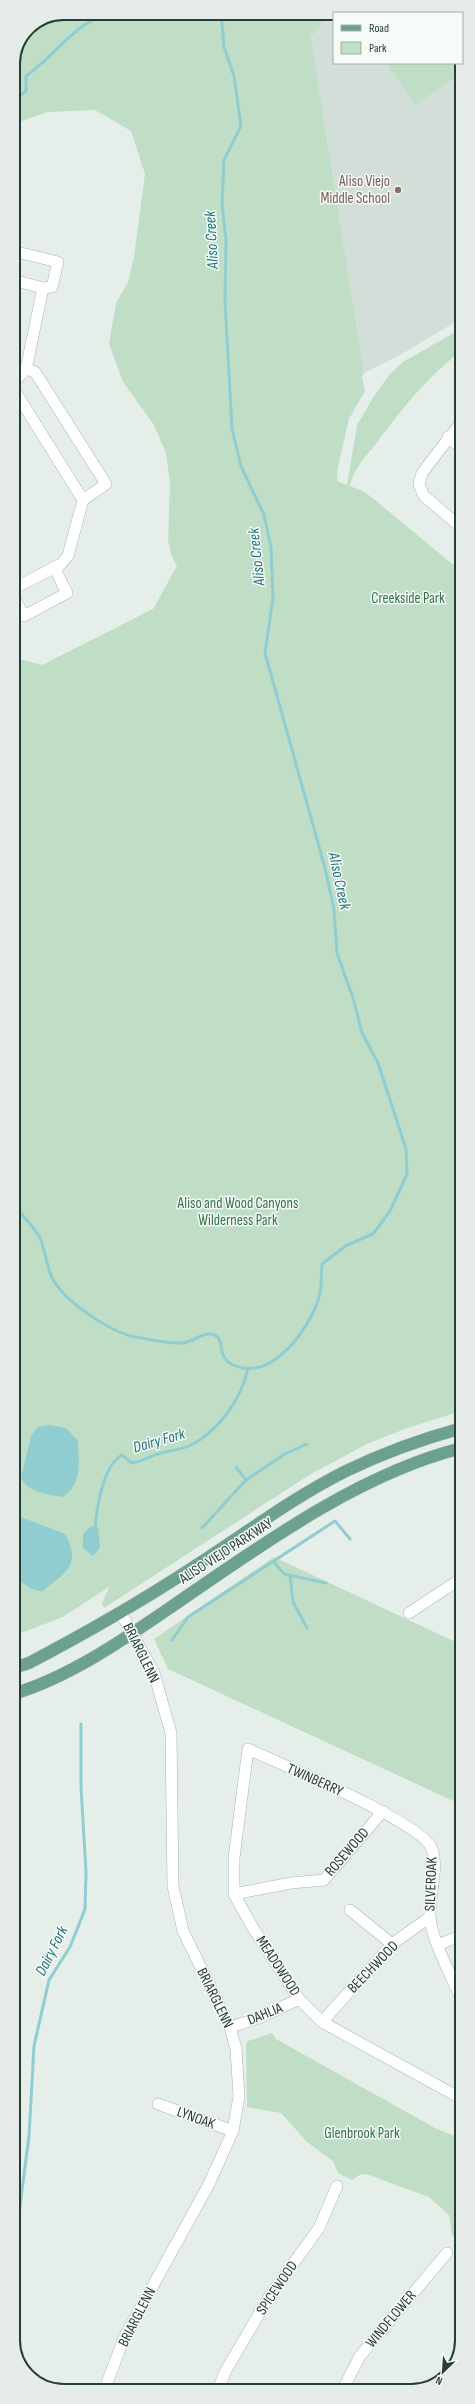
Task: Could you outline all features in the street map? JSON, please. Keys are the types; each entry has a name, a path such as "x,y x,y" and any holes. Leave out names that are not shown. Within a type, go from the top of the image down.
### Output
{"main road":[{"name":"ALISO VIEJO PARKWAY","path":"20,1666 29,1663 122,1613 295,1500 345,1472 426,1438 455,1430"},
{"name":"ALISO VIEJO PARKWAY","path":"20,1692 29,1689 88,1659 134,1632 254,1550 327,1506 398,1469 455,1450"}],"street":[{"path":"20,253 58,262 52,287 43,288 20,282"},
{"path":"20,375 26,369 43,288"},
{"path":"20,585 54,568 68,556 83,500 106,484 35,372 26,369"},
{"path":"20,399 83,500"},
{"path":"455,429 422,473 419,484 424,496 455,522"},
{"path":"448,437 455,443"},
{"path":"20,609 24,616 67,593 54,568"},
{"path":"409,1613 455,1583"},
{"name":"BRIARGLENN","path":"107,2384 124,2338 209,2184 233,2131 240,2096 236,2049 230,2027 182,1931 173,1886 171,1733 154,1673 134,1632 122,1613"},
{"name":"TWINBERRY","path":"248,1749 383,1810"},
{"name":"MEADOWOOD","path":"248,1749 234,1858 234,1894 253,1928 299,1999 322,2022 455,2096"},
{"name":"ROSEWOOD","path":"234,1894 291,1882 324,1880 383,1810"},
{"name":"SILVEROAK","path":"383,1810 430,1844 433,1850 434,1858 430,1917 438,1945 455,1985"},
{"path":"350,1910 392,1944"},
{"name":"BEECHWOOD","path":"322,2022 392,1944 430,1917"},
{"path":"438,1945 455,1938"},
{"name":"DAHLIA","path":"230,2027 259,2018 299,1999"},
{"name":"LYNOAK","path":"158,2104 233,2131"},
{"name":"SPICEWOOD","path":"221,2384 225,2372 269,2297 319,2228 337,2186"},
{"name":"WINDFLOWER","path":"345,2384 360,2356 447,2253"}],"shaded area":[{"name":"Aliso Viejo Middle School","path":"324,20 333,20 333,64 455,64 455,322 398,356 364,373 311,37"}],"green space":[{"name":"Aliso and Wood Canyons Wilderness Park","path":"64,20 324,20 311,37 364,373 362,377 365,391 349,419 338,467 337,481 347,485 357,425 374,396 390,374 403,362 455,332 455,355 437,371 405,407 360,464 350,486 365,492 455,566 455,1413 407,1428 367,1444 309,1475 104,1608 102,1603 110,1586 63,1617 20,1633 20,659 42,665 153,609 177,566 172,557 168,541 170,483 166,453 154,425 123,382 109,344 116,303 128,282 134,257 145,174 131,131 95,110 48,112 20,122 20,64 23,47 27,39 39,27 47,23"},
{"path":"387,64 455,64 455,78 415,105"},
{"path":"274,1557 455,1642 455,1802 168,1669 154,1639"},
{"name":"Glenbrook Park","path":"272,2033 276,2039 435,2128 455,2136 455,2237 452,2236 449,2215 429,2197 369,2175 361,2174 352,2180 338,2173 333,2161 307,2142 281,2113 247,2107 246,2044 248,2041"}],"water":[{"path":"49,1425 66,1428 78,1441 78,1472 74,1486 63,1497 45,1494 34,1490 24,1483 21,1478 31,1436 38,1427"},
{"path":"20,1517 65,1534 72,1553 72,1561 65,1573 43,1591 38,1591 24,1584 20,1580"},
{"path":"95,1526 98,1528 100,1548 93,1556 83,1548 83,1534 90,1527"}],"waterway":[{"path":"20,96 26,91 26,76 74,33 93,20"},
{"name":"Aliso Creek","path":"20,1213 41,1240 50,1273 58,1287 78,1307 91,1316 117,1331 130,1336 162,1342 183,1343 207,1334 211,1334 219,1339 222,1352 227,1361 233,1365 248,1369 262,1366 275,1360 298,1337 314,1310 319,1297 322,1264 347,1245 373,1234 390,1211 407,1174 406,1149 378,1063 362,1033 354,1001 337,953 334,909 325,868 265,653 273,598 271,547 264,515 241,466 232,429 225,301 226,239 222,204 224,160 241,126 234,76 224,47 222,20"},
{"name":"Dairy Fork","path":"95,1530 99,1500 105,1478 115,1460 122,1455 132,1463 138,1462 157,1454 187,1447 201,1439 220,1422 235,1402 248,1368"},
{"path":"236,1467 246,1480 285,1454 307,1444"},
{"path":"202,1528 246,1480"},
{"path":"172,1640 188,1617 335,1521 350,1539"},
{"path":"273,1561 284,1574 326,1583"},
{"path":"290,1575 293,1602 307,1628"},
{"name":"Dairy Fork","path":"20,2206 29,2136 34,2046 49,1980 70,1947 85,1909 86,1872 81,1787 81,1724"}],"place":[{"name":"Aliso Viejo Middle School","path":"398,190"}],"park label":[{"name":"Creekside Park","path":"408,598"}]}
